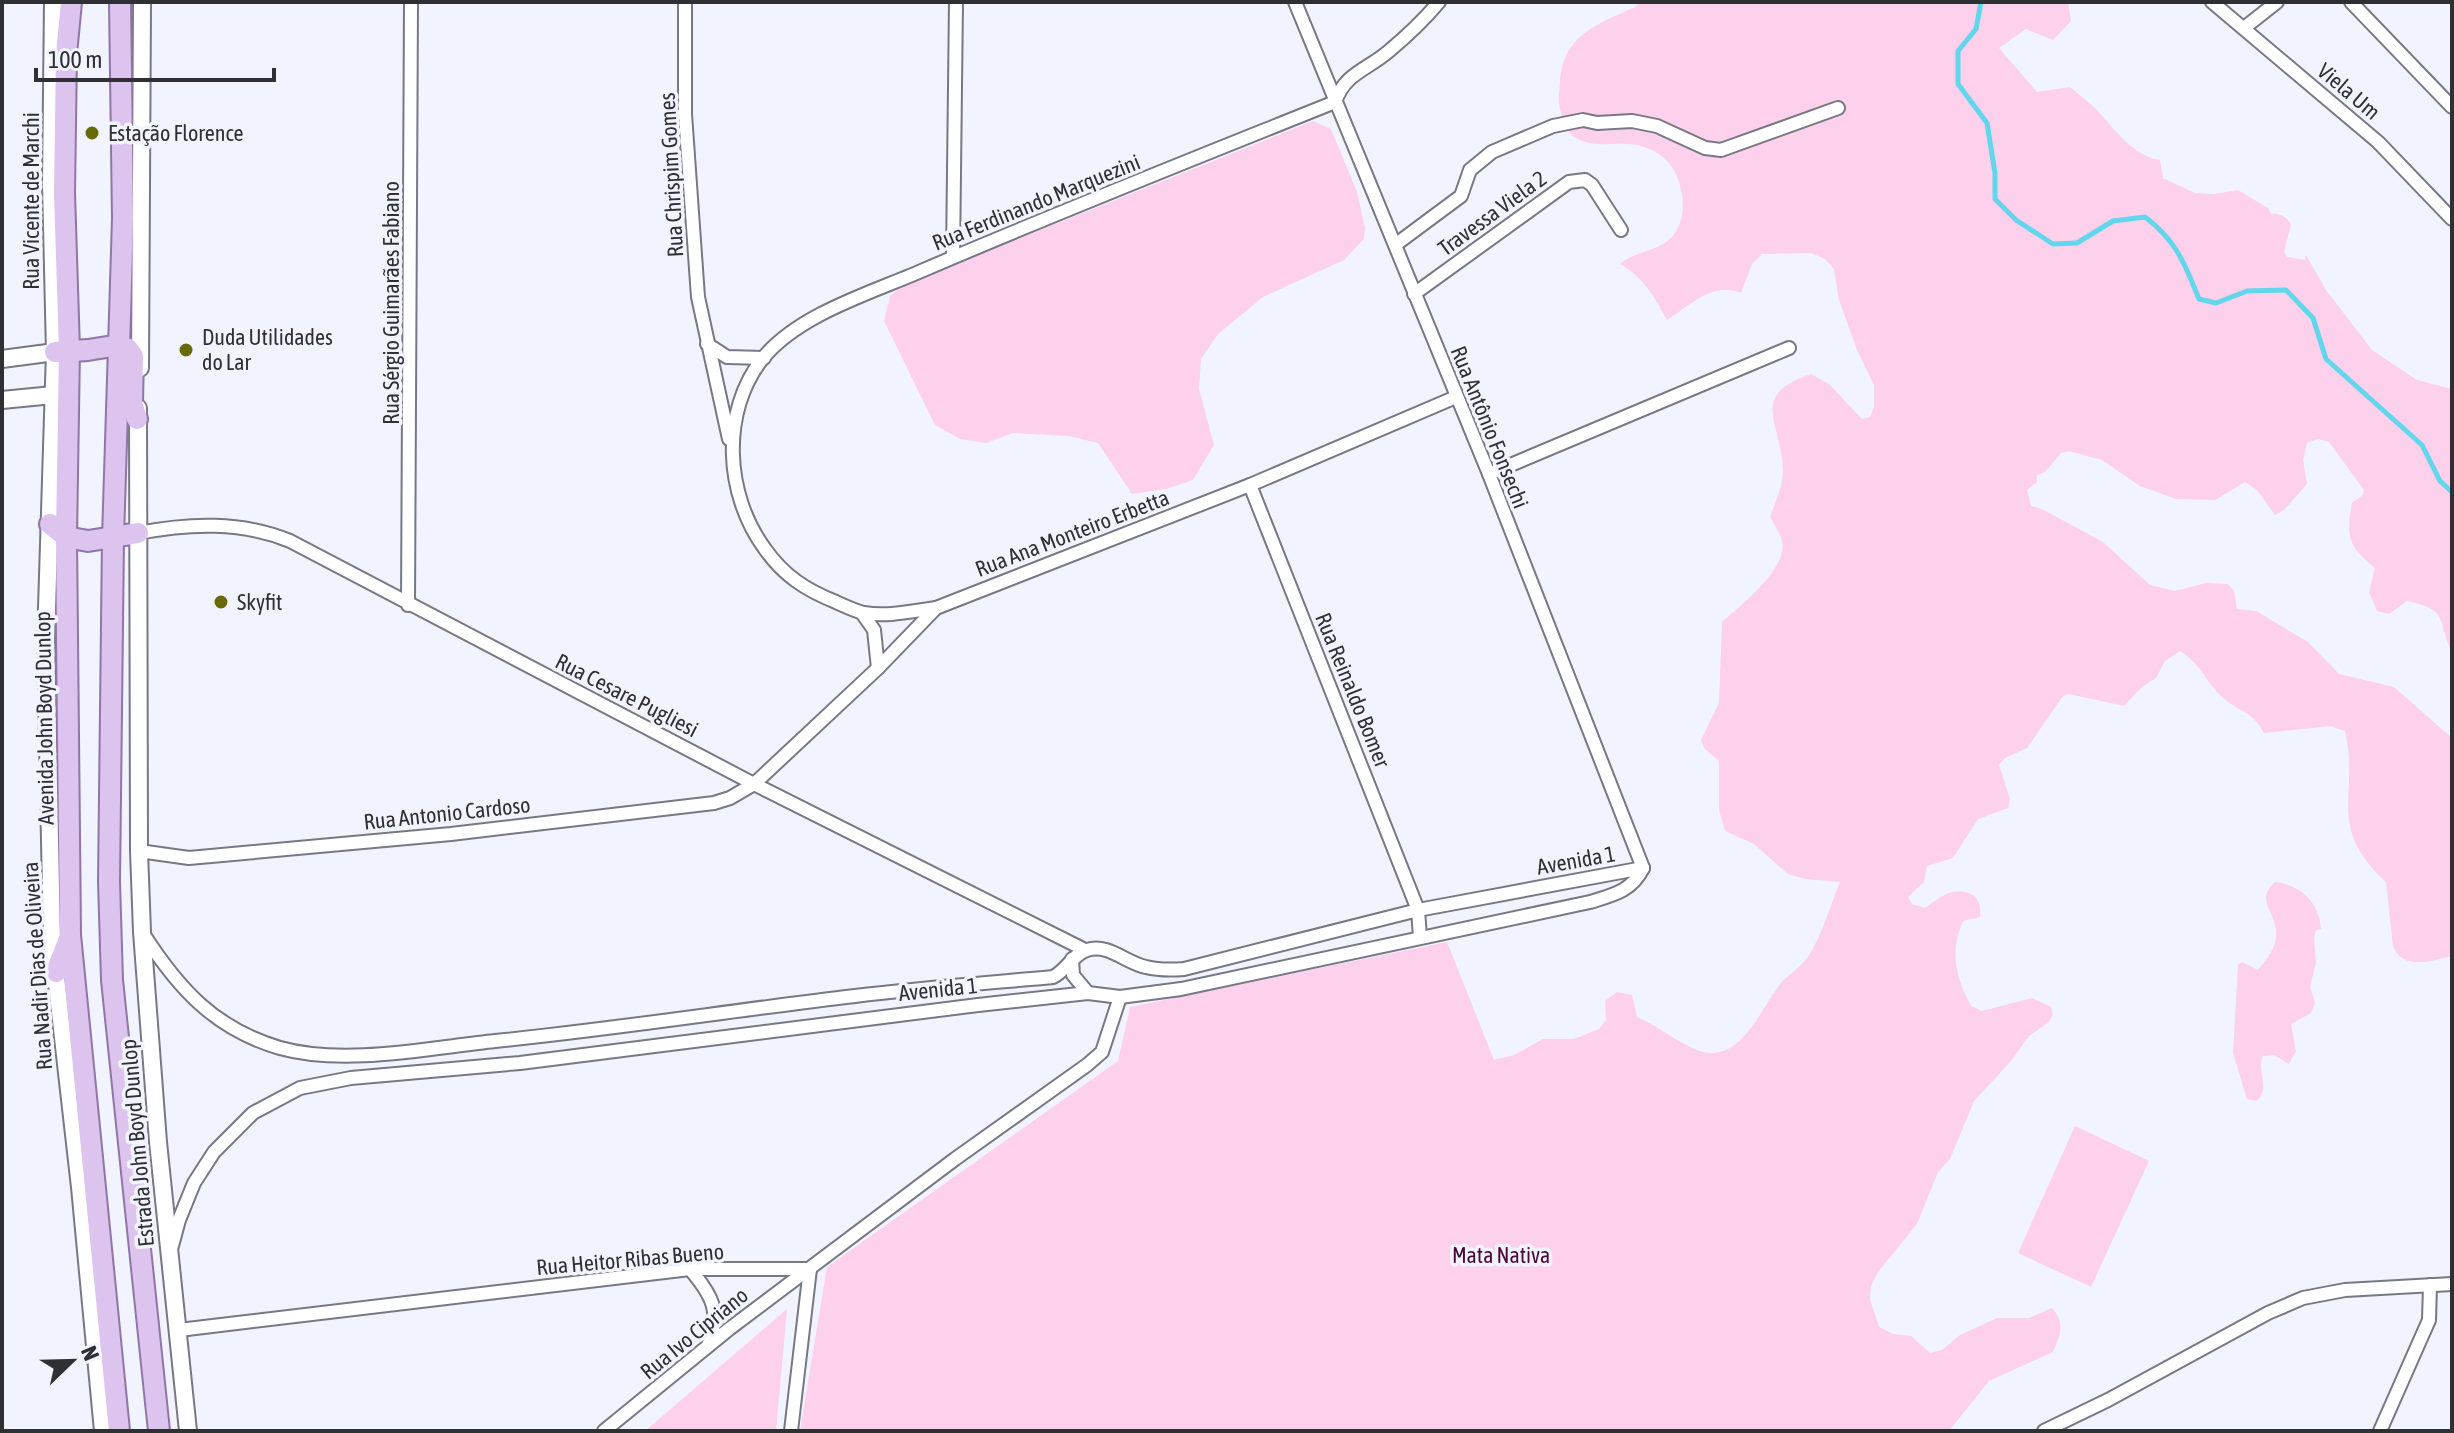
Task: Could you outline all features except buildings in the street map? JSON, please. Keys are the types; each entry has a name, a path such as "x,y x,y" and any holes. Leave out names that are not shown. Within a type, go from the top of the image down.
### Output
{"main road":[{"name":"Avenida John Boyd Dunlop","path":"71,2 66,54 58,531 70,935 119,1431"},
{"path":"120,2 123,219 113,538 109,882 112,980 159,1431"},
{"path":"62,351 119,345 128,349 133,356 132,403 137,419"},
{"path":"58,531 88,541 138,533"},
{"path":"56,972 70,935"}],"street":[{"name":"Rua Vicente de Marchi","path":"53,2 51,184 62,351"},
{"path":"139,851 137,419 142,2"},
{"name":"Rua Sérgio Guimarães Fabiano","path":"408,605 411,2"},
{"name":"Rua Chrispim Gomes","path":"685,2 685,114 698,297 737,488 755,537 780,571 809,591 862,613 894,614 936,608"},
{"path":"953,257 956,2"},
{"name":"Rua Antônio Fonsechi","path":"1295,2 1489,474 1643,868"},
{"path":"1335,102 1340,87 1387,53 1439,2"},
{"name":"Viela Um","path":"2212,2 2378,142 2452,219"},
{"path":"2244,28 2277,2"},
{"path":"2351,2 2452,107"},
{"name":"Rua Ferdinando Marquezini","path":"764,358 801,325 953,257 1335,102"},
{"path":"1395,245 1461,196 1470,170 1492,152 1553,126 1583,120 1597,123 1632,121 1657,126 1705,148 1721,150 1838,108"},
{"name":"Travessa Viela 2","path":"1414,294 1569,182 1585,180 1592,185 1621,230"},
{"path":"707,344 727,357 764,358"},
{"path":"1489,474 1789,348"},
{"path":"2,359 62,351"},
{"name":"Rua Nadir Dias de Oliveira","path":"62,351 53,395 58,531 46,640 52,941 85,1234 103,1431"},
{"name":"Rua Chrispim Gomes","path":"730,444 745,387 764,358"},
{"path":"2,400 53,395"},
{"name":"Rua Ana Monteiro Erbetta","path":"754,784 878,668 936,608 1250,485 1456,397"},
{"name":"Rua Reinaldo Bomer","path":"1250,485 1418,910 1420,937"},
{"name":"Rua Cesare Pugliesi","path":"138,533 210,525 264,530 290,541 754,784 1085,950"},
{"path":"862,613 874,630 878,668"},
{"name":"Rua Antonio Cardoso","path":"139,851 189,858 451,834 714,803 754,784"},
{"name":"Estrada John Boyd Dunlop","path":"139,851 142,932 169,1256 188,1431"},
{"name":"Avenida 1","path":"142,932 177,982 221,1021 269,1044 324,1056 346,1056 541,1037 857,995 1053,977 1085,950 1102,948 1144,967 1184,969 1418,910 1643,868"},
{"name":"Avenida 1","path":"169,1256 189,1195 214,1152 253,1113 300,1088 351,1078 520,1063 857,1019 1088,993 1120,997 1181,989 1619,894 1636,882 1643,868"},
{"path":"1072,959 1076,982 1088,993"},
{"path":"791,1431 810,1269 1102,1052 1120,997"},
{"path":"690,1269 713,1304 716,1319 707,1349"},
{"name":"Rua Heitor Ribas Bueno","path":"179,1330 690,1269 810,1269"},
{"name":"Rua Ivo Cipriano","path":"604,1431 729,1329 810,1269"},
{"path":"2044,1431 2285,1305 2345,1290 2452,1284"},
{"path":"2380,1431 2429,1320 2430,1285"}],"green space":[{"name":"Mata Nativa","path":"1640,2 2068,2 2071,21 2053,40 2026,29 1999,48 2037,92 2070,87 2132,147 2160,160 2163,178 2195,193 2238,190 2268,208 2271,214 2285,218 2291,225 2284,252 2287,257 2305,260 2306,255 2326,290 2372,350 2417,380 2452,389 2452,652 2440,618 2430,608 2407,601 2389,614 2377,611 2369,592 2375,568 2354,547 2349,524 2352,503 2363,495 2364,490 2329,442 2318,439 2307,443 2303,460 2307,484 2284,510 2275,515 2257,490 2245,482 2215,500 2176,499 2140,486 2102,460 2069,451 2061,453 2045,472 2037,475 2037,482 2027,490 2031,506 2103,542 2150,585 2175,591 2206,583 2228,584 2234,591 2237,609 2256,611 2308,642 2339,674 2394,687 2452,738 2452,956 2427,962 2411,961 2403,959 2393,946 2386,882 2367,862 2350,827 2349,754 2345,731 2330,726 2264,733 2249,714 2220,695 2192,660 2180,651 2165,661 2156,678 2142,687 2124,706 2069,694 2063,696 2027,748 2005,758 1999,765 2010,799 2008,808 1978,819 1953,858 1927,866 1924,882 1908,897 1912,904 1925,908 1949,893 1968,893 1977,899 1980,917 1963,921 1955,954 1961,985 1971,1006 1982,1011 2032,998 2051,1007 2053,1015 2049,1022 2029,1036 2011,1061 1974,1101 1950,1159 1938,1172 1917,1224 1878,1272 1871,1286 1870,1300 1879,1327 1893,1334 1911,1336 1930,1353 1942,1350 1960,1335 1997,1318 2029,1318 2052,1308 2059,1319 2058,1340 2053,1352 1989,1381 1949,1431 800,1431 827,1267 1118,1061 1130,1007 1447,942 1494,1060 1514,1055 1543,1039 1574,1039 1599,1029 1606,1020 1605,1001 1617,992 1632,995 1637,1017 1692,1048 1709,1053 1722,1052 1743,1038 1781,983 1808,957 1840,882 1788,874 1754,844 1725,831 1719,810 1719,761 1704,748 1701,740 1719,703 1722,622 1761,586 1782,552 1781,538 1770,517 1783,475 1774,424 1774,401 1780,391 1792,382 1811,374 1829,384 1862,419 1870,417 1874,407 1874,385 1839,300 1834,269 1825,259 1811,253 1762,254 1752,264 1741,293 1731,290 1712,292 1667,320 1648,288 1620,264 1664,243 1676,231 1683,211 1679,180 1662,157 1646,147 1590,143 1574,137 1564,122 1559,93 1562,67 1574,43 1595,26"},
{"path":"1313,121 1331,129 1357,192 1365,228 1364,239 1344,260 1263,297 1218,334 1201,359 1199,389 1214,445 1193,480 1166,489 1132,494 1098,443 1069,436 1013,433 986,443 960,439 935,425 884,321 890,296 903,285"},
{"path":"2275,882 2293,887 2307,896 2320,919 2321,929 2316,930 2314,938 2316,963 2310,986 2315,1003 2311,1013 2291,1024 2296,1051 2289,1064 2274,1055 2263,1056 2263,1090 2257,1101 2247,1099 2233,1053 2238,965 2242,962 2258,970 2274,946 2276,929 2266,899 2269,888"},
{"path":"2075,1126 2149,1161 2091,1287 2018,1253"},
{"path":"787,1309 776,1431 645,1431"}],"waterway":[{"path":"1981,2 1976,29 1958,51 1958,84 1987,123 1995,173 1995,199 2016,220 2053,244 2077,243 2113,221 2145,217 2172,244 2199,299 2216,303 2247,291 2286,290 2313,318 2326,359 2422,445 2440,481 2452,492"}],"place":[{"name":"Estação Florence","path":"92,133"},
{"name":"Duda Utilidades do Lar","path":"186,350"},
{"name":"Skyfit","path":"221,602"}]}
